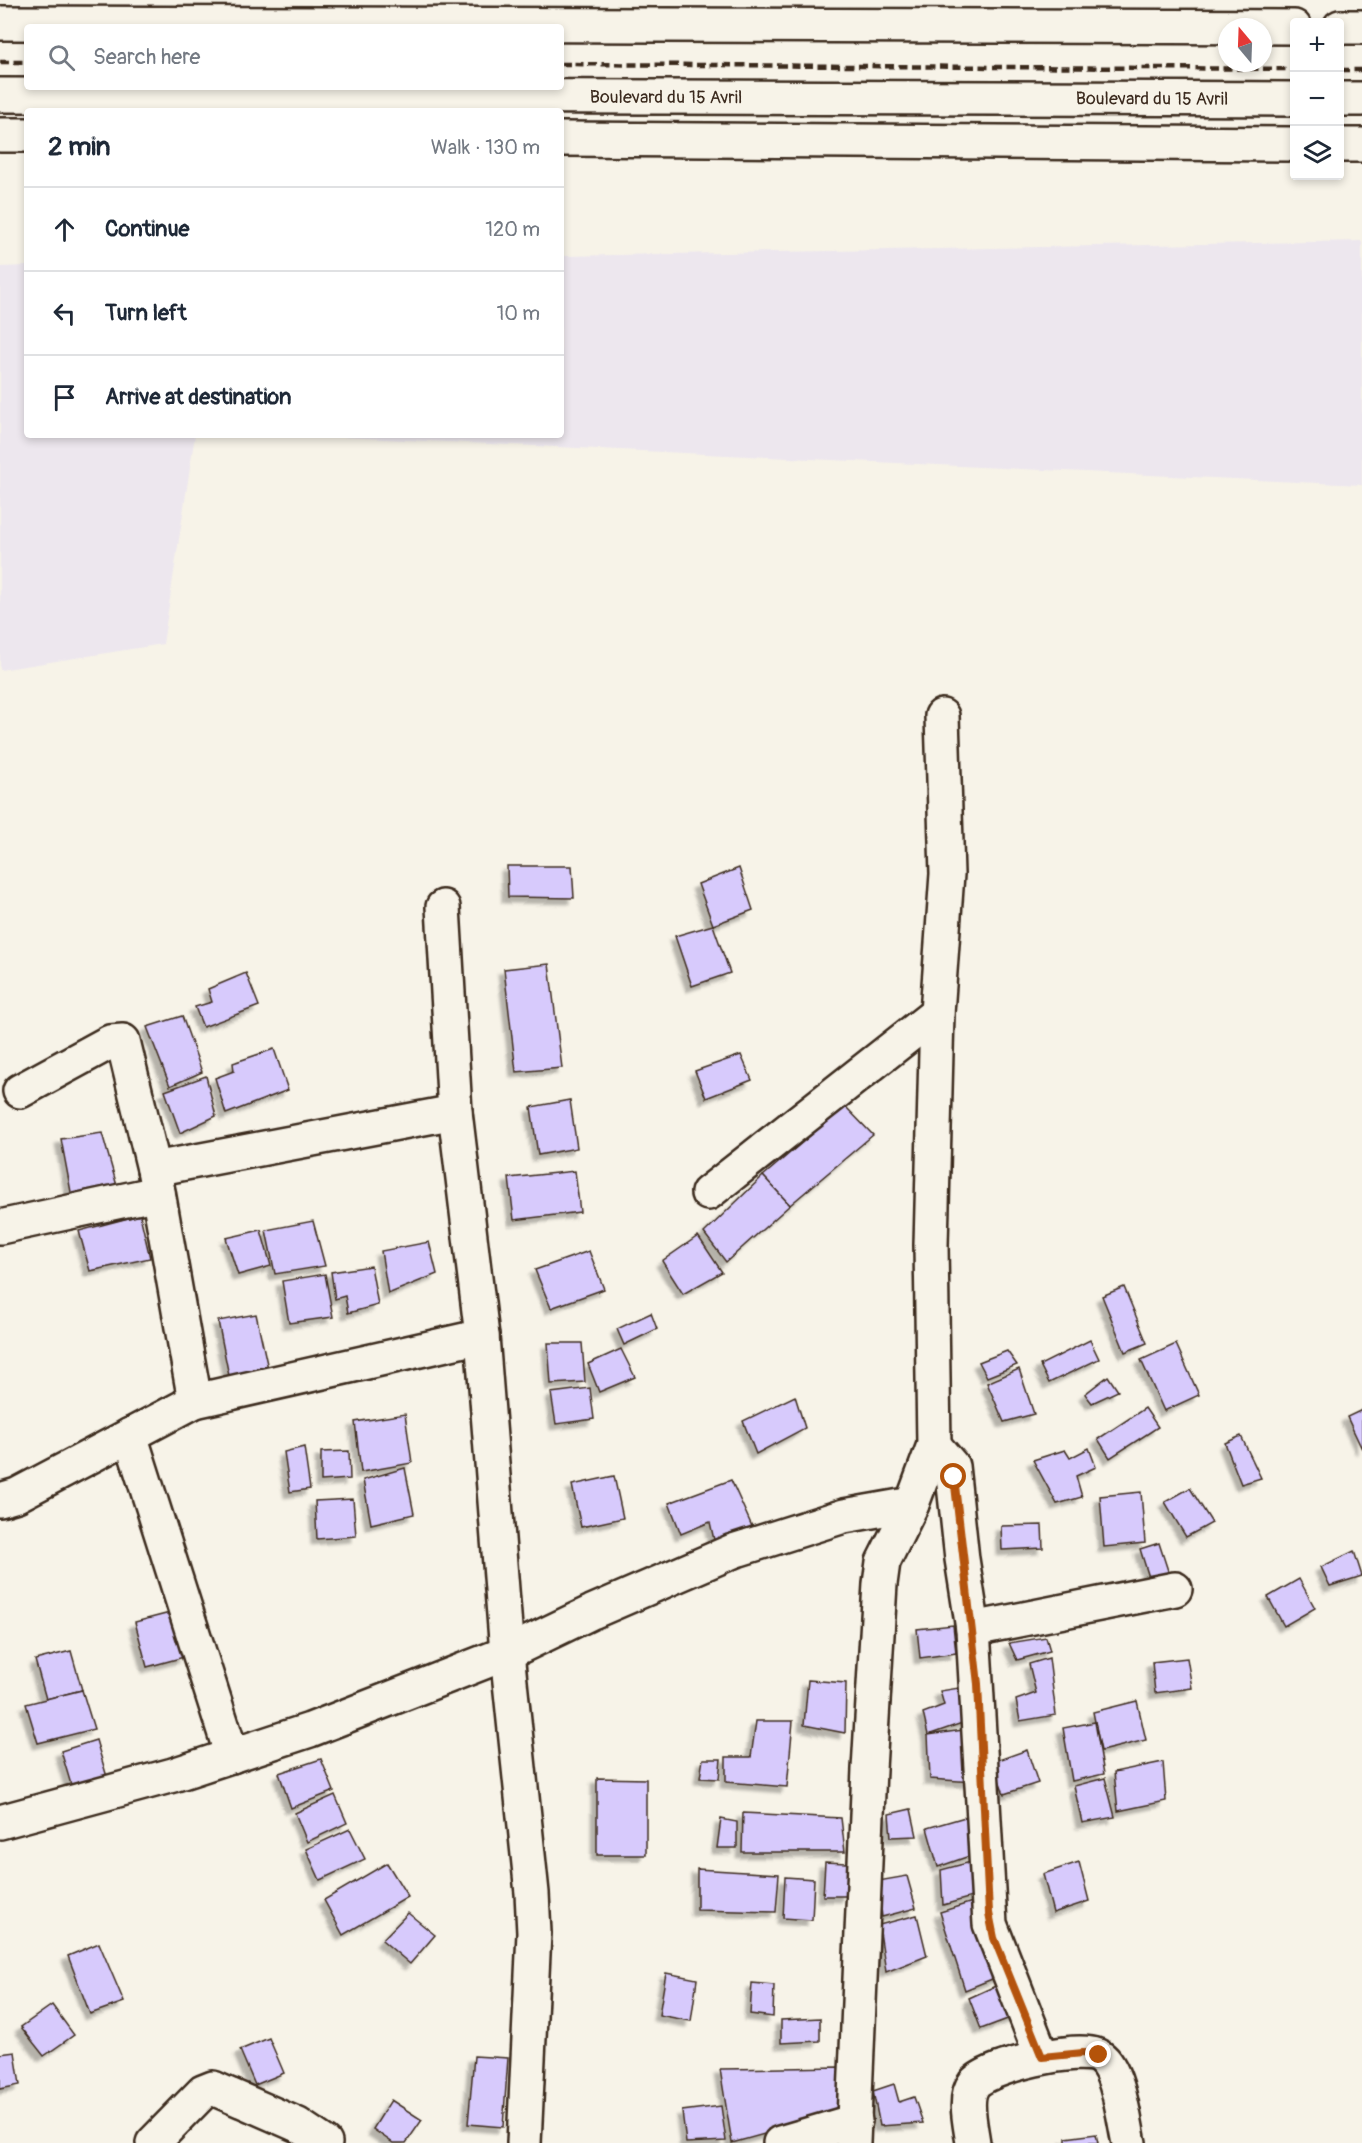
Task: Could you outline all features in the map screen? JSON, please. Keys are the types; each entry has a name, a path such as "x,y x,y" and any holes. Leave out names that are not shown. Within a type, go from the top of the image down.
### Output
{"main road":[{"path":"0,24 24,24"},
{"path":"564,25 1290,27"},
{"path":"1344,27 1362,27"},
{"name":"Boulevard du 15 Avril","path":"0,95 1290,99"},
{"path":"1344,99 1362,99"},
{"path":"0,135 24,135"},
{"path":"564,139 1290,144"},
{"path":"1344,145 1362,145"},
{"path":"780,2143 854,2132 868,1781 880,1584 883,1563 912,1504 934,1445 931,1245 937,1012 947,874 942,716"},
{"path":"443,907 455,1112 482,1336 507,1653 529,1845 534,1934 524,2143"},
{"path":"708,1193 937,1012"},
{"path":"20,1091 110,1042 123,1041 156,1181 195,1401"},
{"path":"0,1227 156,1181 455,1112"},
{"path":"0,1500 17,1495 195,1401 482,1336"},
{"path":"130,1436 232,1756"},
{"path":"934,1445 952,1466 962,1559 973,1629 990,1924 1042,2057"},
{"path":"0,1822 232,1756 310,1730 507,1653 592,1612 733,1551 844,1516 912,1504"},
{"path":"973,1629 1175,1589"},
{"path":"973,2143 969,2098 972,2086 979,2078 1042,2057 1083,2053 1099,2055 1110,2067 1129,2143"},
{"path":"153,2143 203,2092 213,2088 298,2125 325,2143"}],"shaded area":[{"path":"1362,241 1362,485 363,438 564,438 564,256"},
{"path":"24,266 24,438 195,438 163,644 0,670 0,267"}],"building":[{"path":"507,866 572,866 574,898 508,897"},
{"path":"739,868 753,910 713,925 698,884"},
{"path":"713,925 730,973 692,986 675,936"},
{"path":"549,964 562,1068 516,1072 504,969"},
{"path":"246,973 259,1006 203,1027 195,1007 212,1002 208,989"},
{"path":"182,1016 202,1072 170,1086 147,1027"},
{"path":"274,1049 288,1090 226,1114 215,1078 234,1071 233,1063"},
{"path":"741,1055 752,1080 706,1098 695,1071"},
{"path":"206,1076 216,1116 180,1133 165,1091"},
{"path":"570,1100 577,1148 538,1155 531,1107"},
{"path":"845,1106 873,1135 790,1205 763,1176"},
{"path":"102,1133 119,1193 74,1208 61,1139"},
{"path":"575,1171 580,1212 514,1220 509,1178"},
{"path":"763,1176 790,1205 726,1262 704,1233"},
{"path":"140,1215 150,1258 90,1271 79,1231"},
{"path":"313,1221 325,1266 275,1274 266,1230"},
{"path":"261,1230 271,1266 238,1275 226,1238"},
{"path":"698,1236 722,1272 683,1294 662,1261"},
{"path":"429,1242 437,1274 388,1294 381,1251"},
{"path":"589,1251 604,1289 551,1308 535,1270"},
{"path":"371,1266 378,1305 348,1313 345,1296 335,1299 331,1272"},
{"path":"325,1274 333,1317 289,1323 282,1281"},
{"path":"1124,1287 1147,1343 1125,1352 1102,1296"},
{"path":"651,1313 657,1329 624,1345 617,1329"},
{"path":"256,1314 269,1373 230,1381 218,1321"},
{"path":"1090,1340 1099,1359 1049,1383 1040,1365"},
{"path":"548,1343 582,1343 585,1382 551,1384"},
{"path":"1176,1344 1199,1395 1164,1411 1141,1360"},
{"path":"621,1349 635,1377 599,1392 588,1364"},
{"path":"1007,1351 1017,1365 987,1377 979,1362"},
{"path":"1019,1369 1034,1414 1004,1422 987,1383"},
{"path":"1108,1376 1118,1391 1092,1403 1085,1394"},
{"path":"590,1388 594,1419 556,1424 551,1393"},
{"path":"795,1396 805,1428 756,1454 743,1421"},
{"path":"1145,1408 1158,1427 1110,1458 1098,1439"},
{"path":"1362,1410 1362,1449 1347,1417"},
{"path":"405,1414 412,1463 361,1472 355,1422"},
{"path":"1241,1436 1261,1478 1241,1484 1225,1443"},
{"path":"304,1447 310,1489 290,1492 284,1452"},
{"path":"1089,1448 1096,1467 1076,1476 1082,1497 1057,1504 1033,1460 1065,1450 1070,1458"},
{"path":"349,1451 350,1479 321,1481 321,1452"},
{"path":"405,1468 414,1514 371,1524 363,1480"},
{"path":"614,1476 623,1518 581,1527 572,1485"},
{"path":"731,1480 755,1533 716,1549 710,1522 681,1534 669,1503"},
{"path":"1190,1488 1212,1523 1186,1537 1165,1502"},
{"path":"1141,1492 1145,1543 1104,1547 1100,1496"},
{"path":"353,1499 356,1536 317,1539 315,1501"},
{"path":"1042,1525 1043,1548 1002,1550 1001,1526"},
{"path":"1159,1543 1172,1583 1153,1590 1140,1549"},
{"path":"1354,1551 1362,1576 1330,1586 1321,1567"},
{"path":"1299,1579 1315,1608 1284,1626 1268,1597"},
{"path":"170,1613 184,1657 147,1667 135,1622"},
{"path":"953,1625 956,1653 920,1658 917,1629"},
{"path":"1046,1637 1050,1651 1017,1660 1009,1643"},
{"path":"71,1651 82,1690 46,1699 35,1660"},
{"path":"1049,1658 1056,1715 1020,1721 1016,1700 1036,1693 1029,1664"},
{"path":"1187,1658 1192,1688 1155,1693 1152,1662"},
{"path":"808,1680 846,1683 845,1733 804,1725"},
{"path":"965,1687 968,1721 928,1735 923,1713 944,1705 940,1691"},
{"path":"82,1690 94,1729 38,1743 26,1704"},
{"path":"1137,1701 1146,1740 1101,1751 1093,1712"},
{"path":"756,1721 793,1721 787,1787 726,1782 726,1757 751,1757"},
{"path":"1095,1722 1104,1774 1072,1781 1063,1728"},
{"path":"970,1729 973,1782 930,1779 928,1735"},
{"path":"96,1740 107,1777 72,1788 61,1751"},
{"path":"1027,1750 1038,1783 1004,1794 993,1762"},
{"path":"321,1759 334,1791 291,1808 279,1773"},
{"path":"703,1759 721,1759 719,1779 700,1778"},
{"path":"1163,1762 1166,1801 1118,1811 1114,1772"},
{"path":"597,1778 646,1779 646,1855 597,1855"},
{"path":"1105,1778 1115,1817 1082,1823 1074,1786"},
{"path":"335,1795 347,1823 307,1842 295,1813"},
{"path":"911,1809 917,1836 891,1837 889,1814"},
{"path":"743,1813 841,1818 845,1852 742,1852"},
{"path":"972,1815 978,1853 938,1867 927,1828"},
{"path":"721,1819 737,1822 737,1848 717,1848"},
{"path":"350,1829 365,1859 320,1880 306,1849"},
{"path":"978,1860 979,1895 943,1905 941,1870"},
{"path":"825,1862 847,1863 847,1896 823,1896"},
{"path":"1079,1862 1089,1901 1053,1913 1043,1874"},
{"path":"387,1863 408,1897 343,1935 324,1900"},
{"path":"697,1869 779,1874 776,1912 697,1910"},
{"path":"907,1876 916,1908 882,1917 878,1881"},
{"path":"785,1877 814,1879 812,1920 783,1918"},
{"path":"979,1900 1002,1975 965,1990 940,1912"},
{"path":"408,1913 435,1935 410,1964 382,1940"},
{"path":"917,1915 927,1956 886,1972 879,1925"},
{"path":"99,1943 124,2002 90,2014 68,1956"},
{"path":"666,1973 697,1979 691,2021 659,2015"},
{"path":"752,1983 774,1985 773,2017 750,2014"},
{"path":"1002,1983 1018,2015 981,2029 969,1998"},
{"path":"52,2005 74,2035 44,2056 21,2027"},
{"path":"820,2018 820,2041 781,2043 781,2020"},
{"path":"269,2038 284,2073 255,2085 240,2050"},
{"path":"15,2052 20,2085 0,2089 0,2054"},
{"path":"474,2056 508,2058 503,2127 468,2124"},
{"path":"839,2067 836,2114 732,2143 720,2069"},
{"path":"894,2084 899,2102 914,2097 923,2123 880,2126 873,2091"},
{"path":"391,2100 422,2120 406,2143 393,2143 373,2129"},
{"path":"721,2106 726,2141 686,2143 682,2111"},
{"path":"1096,2134 1098,2143 1066,2143 1066,2138"}],"railway":[{"path":"0,62 24,62"},
{"path":"564,64 1290,69"},
{"path":"1344,70 1362,70"}],"route":[{"path":"954,1477 978,1684 990,1924 1042,2057 1083,2053 1099,2055"}]}
